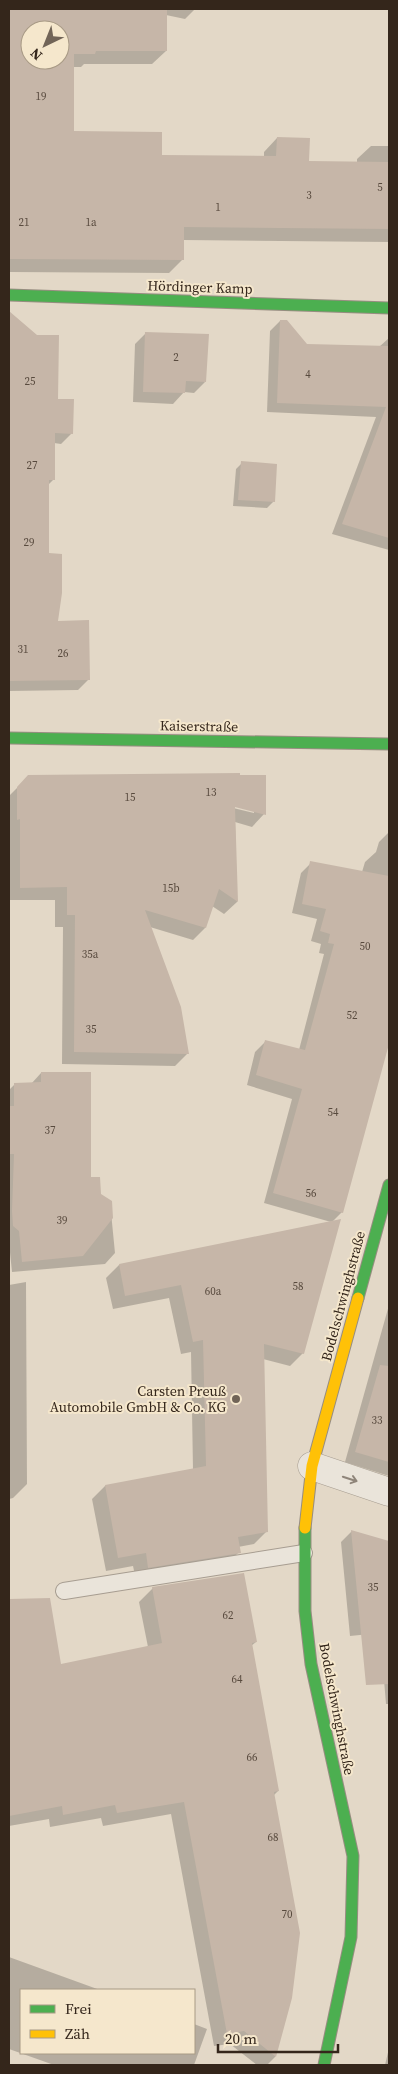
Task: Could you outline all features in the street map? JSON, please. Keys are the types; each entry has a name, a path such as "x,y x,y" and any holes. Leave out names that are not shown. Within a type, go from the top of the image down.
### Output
{"street":[{"name":"Hördinger Kamp","path":"9,295 389,308"},
{"name":"Kaiserstraße","path":"9,738 389,744"},
{"name":"Bodelschwinghstraße","path":"324,2065 351,1937 353,1856 310,1664 305,1611 304,1553 312,1466 389,1185"},
{"path":"312,1466 389,1492"}],"lane":[{"path":"64,1591 304,1553"}],"building":[{"path":"9,9 167,9 167,51 96,51 95,54 74,54 74,131 162,132 162,155 276,156 277,137 310,138 309,161 389,162 389,229 184,227 184,260 9,259"},
{"path":"9,311 37,335 59,335 58,399 74,399 73,434 55,433 55,480 49,480 49,553 62,554 62,593 58,621 89,620 90,680 9,681"},
{"path":"280,320 287,320 307,344 389,346 389,538 342,524 386,407 277,403"},
{"path":"145,332 209,334 206,382 186,381 185,393 143,392"},
{"path":"241,461 277,464 275,502 238,500"},
{"path":"240,773 240,775 266,775 266,815 235,807 238,902 219,889 206,928 145,910 181,1007 189,1054 74,1052 75,915 67,915 67,887 20,888 20,819 17,820 17,787 28,775"},
{"path":"310,861 389,876 389,1044 343,1213 273,1193 302,1089 256,1075 265,1040 305,1050 334,944 328,943 330,934 320,931 326,909 302,904"},
{"path":"41,1072 91,1072 91,1177 100,1177 101,1194 112,1201 113,1218 83,1256 22,1262 19,1231 13,1226 14,1154 9,1154 9,1106 14,1106 14,1083 41,1082"},
{"path":"341,1219 304,1354 264,1344 268,1532 238,1537 241,1553 148,1568 146,1553 118,1558 105,1485 206,1466 203,1340 193,1342 181,1285 125,1296 119,1264"},
{"path":"380,1365 389,1366 389,1462 355,1452"},
{"path":"351,1530 389,1541 389,1684 366,1685"},
{"path":"244,1573 257,1642 252,1643 279,1791 274,1792 300,1933 292,1998 276,2057 244,2031 227,2034 184,1802 117,1813 115,1805 63,1815 62,1806 9,1816 9,1599 50,1598 61,1664 162,1643 152,1587"}],"traffic: fast":[{"path":"9,295 389,308"},
{"path":"9,738 389,744"},
{"path":"358,1298 389,1185"},
{"path":"305,1528 305,1611 311,1664 353,1856 351,1937 324,2065"}],"traffic: slow":[{"path":"305,1528 312,1466 358,1298"}],"place":[{"name":"Carsten Preuß Automobile GmbH & Co. KG","path":"236,1399"}]}
